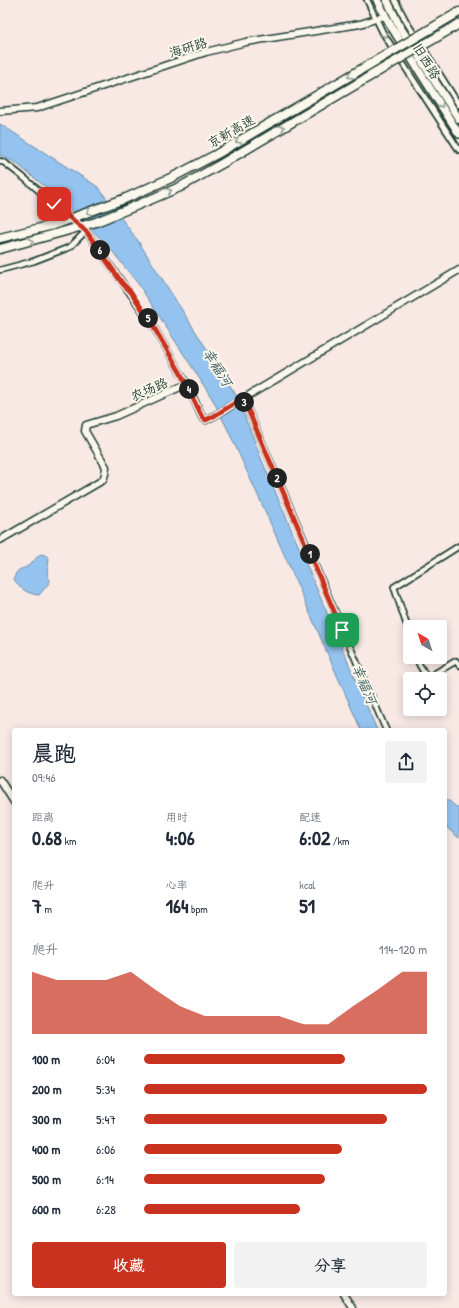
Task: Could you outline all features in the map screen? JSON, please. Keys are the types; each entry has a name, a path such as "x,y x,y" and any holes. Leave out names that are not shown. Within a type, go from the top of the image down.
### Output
{"highway":[{"name":"京新高速","path":"0,238 53,224 124,199 173,177 217,154 459,12"},
{"name":"京新高速","path":"0,249 96,222 180,187 459,24"}],"main road":[{"name":"旧西路","path":"377,0 385,16 459,134"},
{"name":"旧西路","path":"387,0 400,27 459,119"}],"street":[{"path":"367,0 383,33 459,150"},
{"path":"395,0 407,23 459,105"},
{"name":"海研路","path":"0,111 37,108 206,52 246,42 360,24 385,16"},
{"path":"0,161 23,177 86,231 153,326 187,384"},
{"path":"0,270 34,261 70,246 86,231"},
{"name":"农场路","path":"0,540 103,480 106,467 86,431 86,425 116,416 187,384 202,417 206,420 459,270"},
{"path":"242,399 385,728"},
{"path":"405,620 394,587 459,546"},
{"path":"419,664 427,678 456,661 459,665"},
{"path":"0,780 12,799"},
{"path":"345,1296 353,1308"}],"water":[{"name":"幸福河","path":"0,124 98,187 138,241 236,395 263,463 376,728 360,728 228,430 213,400 139,285 109,247 59,198 16,163 0,155"},
{"path":"40,554 49,558 47,575 50,580 39,595 25,590 19,586 14,579 19,570 30,565"},
{"path":"447,800 459,809 459,838 447,828"}],"route":[{"path":"54,204 86,231 122,283 131,292 187,384 202,417 206,420 243,398 342,630"}]}
